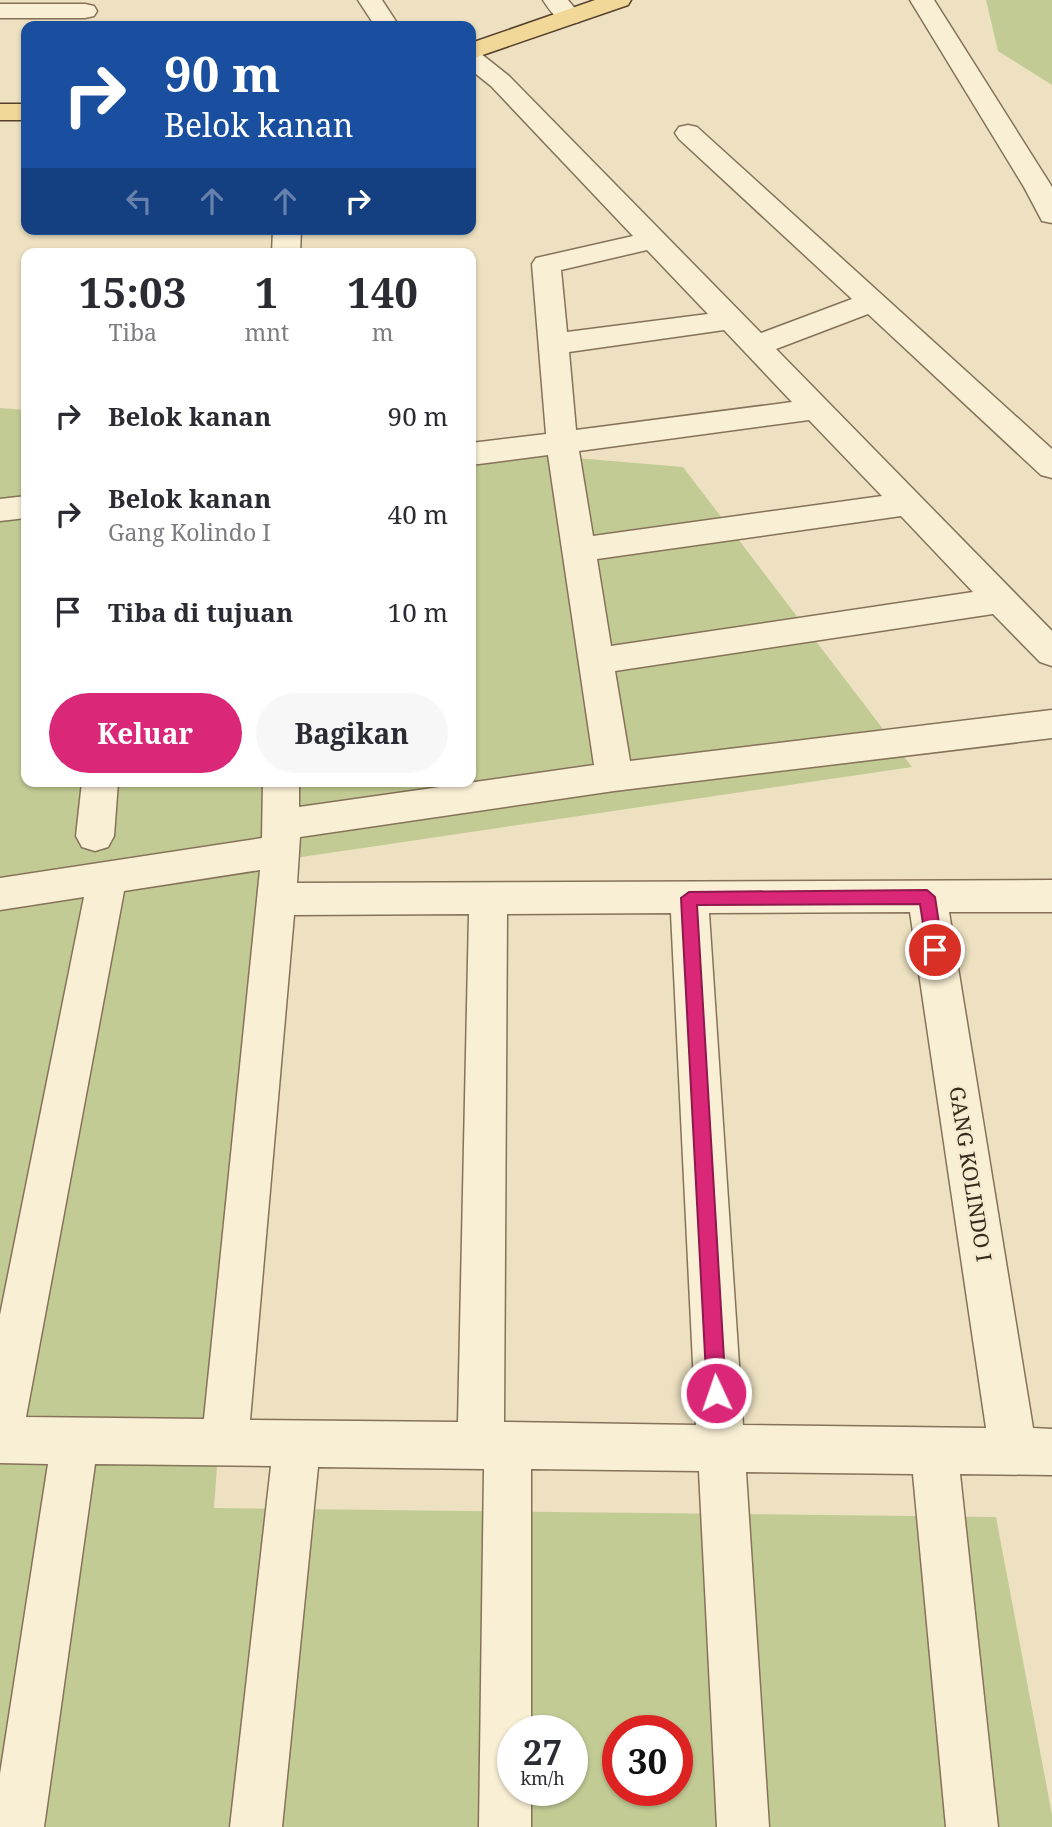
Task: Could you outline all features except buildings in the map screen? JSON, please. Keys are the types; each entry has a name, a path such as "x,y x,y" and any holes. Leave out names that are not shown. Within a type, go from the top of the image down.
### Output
{"main road":[{"path":"476,49 562,8 619,0"},
{"path":"0,112 21,112"}],"street":[{"path":"370,0 384,21"},
{"path":"922,0 1038,187 1052,215"},
{"path":"0,11 85,12"},
{"path":"476,62 500,81 1052,653"},
{"path":"688,133 1052,467"},
{"path":"614,777 562,442 546,264 654,240"},
{"path":"756,346 873,302"},
{"path":"553,344 731,320"},
{"path":"476,453 817,409"},
{"path":"580,550 909,504"},
{"path":"0,509 21,507"},
{"path":"597,660 1001,600"},
{"path":"0,894 107,878 281,838 461,791 614,777 1052,724"},
{"path":"95,836 100,787"},
{"path":"225,1442 277,899 281,787"},
{"path":"0,1430 107,878"},
{"name":"GANG KOLINDO I","path":"927,897 1032,1452"},
{"path":"277,899 1052,897"},
{"path":"689,898 743,1827"},
{"path":"488,899 495,1446 505,1827"},
{"path":"0,1440 1032,1452"},
{"path":"18,1827 75,1441"},
{"path":"256,1827 297,1443"},
{"path":"933,1451 972,1827"}],"green space":[{"path":"986,0 1052,0 1052,85 998,51"},
{"path":"0,408 21,410 21,787 476,787 476,449 683,467 912,767 261,863 214,1508 996,1517 1052,1815 1052,1827 0,1827"}],"route":[{"path":"716,1393 689,898 927,897 935,950"}]}
